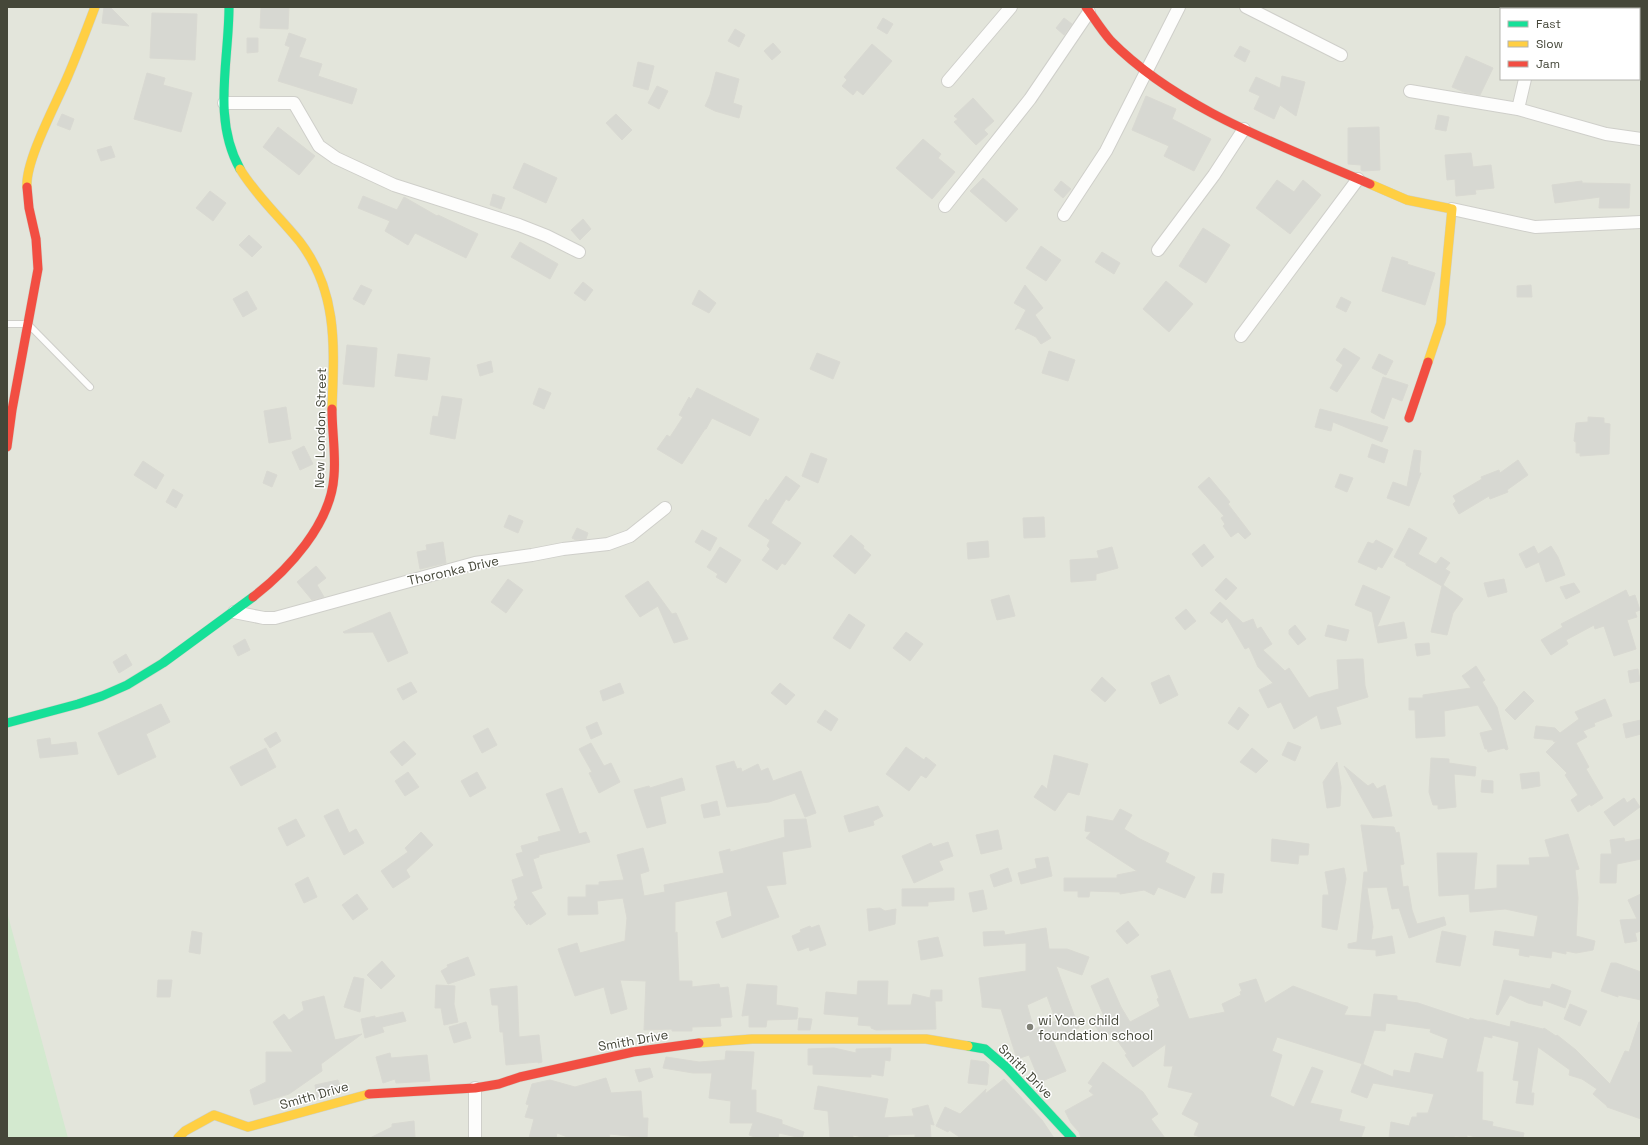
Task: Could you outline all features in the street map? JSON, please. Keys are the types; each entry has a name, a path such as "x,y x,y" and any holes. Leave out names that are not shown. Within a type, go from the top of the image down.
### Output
{"street":[{"path":"7,447 12,410 38,269 36,239 29,208 27,181 29,169 33,156 78,52 95,7"},
{"name":"New London Street","path":"7,723 84,702 110,693 158,666 234,612 284,571 297,556 321,520 331,497 334,483 332,414 335,335 333,318 325,289 315,266 303,247 252,186 237,163 230,147 224,103 229,7"},
{"path":"948,81 1011,7"},
{"path":"1064,215 1106,151 1179,7"},
{"path":"1246,7 1342,55"},
{"path":"945,206 1030,99 1088,9 1110,40 1147,71 1180,94 1213,114 1407,200 1535,227 1641,222"},
{"path":"1518,109 1525,80"},
{"path":"1410,91 1518,109 1606,134 1641,139"},
{"path":"224,103 294,103 319,146 336,158 394,185 547,236 579,252"},
{"path":"1158,250 1214,175 1244,129"},
{"path":"1241,336 1358,179"},
{"path":"1409,418 1441,323 1452,209"},
{"name":"Thoronka Drive","path":"234,612 264,618 275,618 475,563 532,555 563,548 608,544 630,536 665,508"},
{"name":"Smith Drive","path":"178,1138 185,1131 214,1115 248,1127 366,1094 475,1088 499,1084 520,1077 633,1052 688,1044 752,1039 926,1039 985,1049 1006,1067 1072,1138"},
{"path":"475,1088 475,1138"}],"lane":[{"path":"7,324 28,324 90,388"}],"shaded area":[{"path":"7,7 1641,7 1641,1138 7,1138"}],"green space":[{"path":"7,912 68,1138 7,1138"}],"building":[{"path":"104,7 110,7 129,26 102,23"},
{"path":"261,7 289,7 288,29 260,28"},
{"path":"152,13 197,14 195,60 150,58"},
{"path":"883,18 893,24 887,34 877,28"},
{"path":"1064,18 1072,24 1064,35 1056,28"},
{"path":"735,29 745,35 739,47 728,41"},
{"path":"289,33 306,39 299,57 322,64 318,76 357,89 352,104 278,81 290,47 285,45"},
{"path":"247,38 258,38 258,52 247,53"},
{"path":"773,43 781,52 772,60 764,51"},
{"path":"872,44 892,61 863,95 857,90 853,95 842,86 847,80 844,77"},
{"path":"1240,46 1250,51 1245,62 1234,56"},
{"path":"1466,56 1493,68 1480,95 1464,92 1452,87"},
{"path":"638,62 654,66 648,90 633,86"},
{"path":"716,72 739,79 733,103 742,106 739,118 715,111 705,106 710,95"},
{"path":"147,73 165,78 163,85 192,93 181,132 134,119"},
{"path":"1282,76 1305,82 1296,116 1280,105 1274,119 1254,109 1260,96 1249,91 1256,77 1280,88"},
{"path":"657,86 668,91 659,109 648,103"},
{"path":"1146,96 1176,109 1172,119 1211,139 1194,171 1164,156 1169,146 1132,130"},
{"path":"973,98 994,121 984,130 988,134 976,145 954,122 958,119 954,116"},
{"path":"62,114 74,119 70,130 57,125"},
{"path":"616,114 632,130 622,140 606,123"},
{"path":"1438,115 1449,117 1446,131 1435,129"},
{"path":"278,127 315,156 299,175 263,147"},
{"path":"1379,127 1380,170 1363,171 1361,170 1361,165 1348,164 1348,128"},
{"path":"923,139 941,154 938,158 955,172 932,199 896,168"},
{"path":"111,146 115,157 101,161 97,150"},
{"path":"1471,153 1473,167 1491,165 1494,188 1475,190 1476,194 1456,196 1455,179 1447,180 1445,155"},
{"path":"524,163 557,178 546,203 513,188"},
{"path":"983,178 1018,209 1006,222 970,191"},
{"path":"1277,180 1294,192 1303,180 1321,195 1290,234 1256,208"},
{"path":"1061,181 1071,189 1063,198 1054,190"},
{"path":"1582,181 1582,183 1630,184 1629,208 1599,208 1600,197 1555,203 1552,185"},
{"path":"210,191 226,203 213,221 196,208"},
{"path":"493,194 505,198 501,209 490,205"},
{"path":"363,196 397,210 404,197 437,216 438,215 478,234 466,258 415,233 408,245 385,231 390,221 358,208"},
{"path":"583,219 591,229 580,240 571,230"},
{"path":"1203,228 1230,245 1206,283 1179,266"},
{"path":"249,235 262,247 252,257 239,245"},
{"path":"520,242 558,264 550,279 511,257"},
{"path":"1041,246 1061,260 1046,281 1026,268"},
{"path":"1102,252 1120,263 1114,274 1095,262"},
{"path":"1392,257 1408,262 1407,264 1435,273 1425,305 1382,291"},
{"path":"1166,281 1193,304 1169,332 1143,309"},
{"path":"583,282 593,290 585,301 574,293"},
{"path":"361,285 372,290 364,305 353,299"},
{"path":"1025,285 1043,308 1035,315 1051,338 1041,344 1036,337 1018,328 1015,330 1026,310 1014,303"},
{"path":"1531,285 1532,297 1517,297 1517,286"},
{"path":"699,290 716,303 709,313 692,304"},
{"path":"247,291 257,309 243,317 233,299"},
{"path":"1341,297 1351,302 1346,312 1336,307"},
{"path":"347,345 377,348 374,387 343,384"},
{"path":"1344,348 1360,358 1337,392 1330,388 1343,365 1336,360"},
{"path":"1049,351 1075,360 1068,381 1042,373"},
{"path":"817,353 840,362 833,379 810,369"},
{"path":"398,354 430,358 427,380 395,376"},
{"path":"1379,354 1393,361 1386,375 1372,368"},
{"path":"491,361 493,372 480,376 477,365"},
{"path":"1383,377 1408,385 1402,401 1392,397 1384,419 1371,412"},
{"path":"539,388 551,393 544,409 533,404"},
{"path":"697,388 759,419 750,436 712,418 682,464 657,449 667,435 670,437 683,417 679,415 689,397 691,399"},
{"path":"442,396 462,399 455,439 430,434 433,416 438,417"},
{"path":"286,407 291,439 269,443 264,411"},
{"path":"1320,409 1388,427 1382,442 1333,422 1331,431 1315,427"},
{"path":"1588,417 1604,418 1604,423 1610,424 1609,454 1580,456 1580,453 1576,453 1576,442 1574,441 1576,423 1588,422"},
{"path":"1372,444 1388,450 1384,463 1368,457"},
{"path":"304,446 313,464 300,470 292,452"},
{"path":"1414,450 1421,451 1419,473 1421,473 1409,506 1387,498 1393,482 1407,487"},
{"path":"811,453 827,459 818,483 802,476"},
{"path":"1518,460 1528,475 1507,490 1508,492 1490,499 1489,496 1459,514 1453,504 1456,501 1453,496 1482,479 1481,477 1499,470 1500,473"},
{"path":"143,461 164,475 156,489 134,475"},
{"path":"267,471 277,475 272,487 263,483"},
{"path":"1340,474 1353,478 1347,492 1335,487"},
{"path":"786,476 800,486 789,501 786,499 771,523 801,543 785,565 782,563 777,570 762,560 770,549 767,546 770,540 748,526 766,499 768,501"},
{"path":"1209,477 1230,502 1228,504 1251,534 1245,539 1238,532 1231,537 1223,526 1225,524 1221,518 1224,516 1198,487"},
{"path":"173,489 183,495 176,508 166,502"},
{"path":"509,515 523,521 518,533 504,527"},
{"path":"1044,517 1045,537 1024,538 1023,518"},
{"path":"577,528 588,533 586,539 576,540 572,538"},
{"path":"1409,528 1427,538 1418,554 1436,564 1441,557 1450,563 1445,569 1450,572 1443,585 1463,599 1453,613 1447,635 1431,632 1442,586 1394,557"},
{"path":"702,530 717,538 710,551 695,542"},
{"path":"851,535 864,546 863,548 871,555 855,574 833,556"},
{"path":"1376,540 1393,549 1382,568 1378,566 1376,570 1358,562 1368,542 1373,544"},
{"path":"988,541 989,557 968,559 967,543"},
{"path":"443,542 446,563 420,569 417,552 427,550 426,545"},
{"path":"1204,544 1214,557 1202,567 1192,554"},
{"path":"1534,546 1538,554 1551,546 1558,557 1565,575 1546,582 1539,562 1526,568 1519,554"},
{"path":"720,547 741,560 726,583 716,577 718,574 707,567"},
{"path":"1112,547 1118,568 1096,574 1096,580 1071,582 1070,560 1099,558 1097,551"},
{"path":"316,566 326,578 317,585 324,597 312,600 297,582"},
{"path":"1226,578 1237,588 1226,600 1215,590"},
{"path":"508,579 523,590 506,613 491,602"},
{"path":"1504,579 1507,592 1488,597 1484,583"},
{"path":"648,581 672,614 676,613 688,639 674,643 658,606 640,617 625,596"},
{"path":"1574,583 1580,592 1566,599 1560,587"},
{"path":"1363,585 1390,597 1377,627 1404,622 1407,638 1378,643 1372,612 1355,605"},
{"path":"1626,590 1629,597 1635,595 1640,610 1635,612 1637,617 1627,620 1636,649 1614,656 1604,626 1595,629 1594,625 1566,640 1568,644 1551,655 1541,640 1563,627 1561,624"},
{"path":"1009,595 1015,616 997,620 991,600"},
{"path":"1220,602 1243,623 1253,619 1257,629 1261,627 1272,644 1263,650 1285,671 1289,668 1309,698 1339,689 1337,660 1358,659 1363,659 1365,686 1368,697 1336,707 1341,724 1321,729 1317,715 1294,729 1281,702 1268,708 1259,690 1273,683 1258,667 1249,647 1245,649 1227,618 1222,623 1210,613"},
{"path":"1186,609 1196,621 1185,630 1175,618"},
{"path":"390,612 408,653 388,662 373,632 343,632"},
{"path":"849,614 865,625 850,649 833,638"},
{"path":"1295,625 1306,639 1298,645 1289,634 1289,630"},
{"path":"1328,625 1349,630 1346,641 1325,636"},
{"path":"906,632 923,644 910,661 893,648"},
{"path":"245,639 250,650 238,656 233,646"},
{"path":"1429,643 1430,654 1417,656 1415,644"},
{"path":"126,654 132,665 119,673 113,662"},
{"path":"1476,666 1485,680 1482,682 1497,707 1508,749 1506,750 1504,748 1488,752 1487,749 1485,749 1480,733 1493,730 1478,705 1444,711 1445,736 1416,738 1415,710 1409,710 1409,698 1423,698 1423,695 1471,688 1462,676"},
{"path":"1638,669 1640,681 1630,683 1628,671"},
{"path":"1169,675 1178,695 1160,704 1151,683"},
{"path":"1102,677 1116,690 1105,702 1091,690"},
{"path":"411,682 417,692 403,700 397,689"},
{"path":"620,683 624,693 603,701 600,691"},
{"path":"780,683 795,695 786,705 771,693"},
{"path":"1524,691 1534,701 1515,720 1505,710"},
{"path":"1605,699 1612,716 1594,723 1595,726 1583,731 1587,737 1576,743 1589,767 1586,769 1603,798 1578,812 1571,800 1578,795 1565,775 1567,773 1546,752 1557,741 1554,742 1553,740 1534,738 1536,726 1555,728 1560,733 1579,719 1575,712"},
{"path":"161,704 170,722 146,734 156,757 118,775 98,733"},
{"path":"1239,707 1249,715 1238,730 1228,723"},
{"path":"825,710 838,719 831,731 817,722"},
{"path":"1641,720 1641,734 1626,738 1623,724"},
{"path":"597,722 602,734 591,739 586,727"},
{"path":"488,728 497,745 482,753 473,736"},
{"path":"276,732 281,741 270,748 264,739"},
{"path":"50,738 51,745 76,742 78,754 40,758 37,740"},
{"path":"404,741 416,754 402,766 390,752"},
{"path":"1288,742 1301,747 1295,761 1282,755"},
{"path":"591,743 604,766 611,763 620,782 599,793 589,773 592,772 579,749"},
{"path":"906,747 924,760 926,757 936,765 926,778 921,775 909,791 886,774"},
{"path":"266,748 276,767 241,786 230,767"},
{"path":"1252,748 1268,761 1256,773 1240,762"},
{"path":"1054,755 1088,764 1079,795 1068,792 1055,811 1034,797 1042,785 1047,789"},
{"path":"1431,758 1449,759 1449,763 1476,767 1475,776 1454,774 1456,807 1438,809 1438,805 1433,805 1429,792"},
{"path":"734,761 737,769 741,768 742,772 758,764 761,771 768,768 773,781 801,771 816,813 805,817 795,793 769,802 727,807 716,766"},
{"path":"1337,762 1341,787 1340,806 1327,808 1323,782"},
{"path":"1344,766 1368,786 1373,783 1377,789 1385,785 1392,816 1373,818"},
{"path":"408,772 419,787 405,796 395,781"},
{"path":"477,772 486,788 470,797 461,781"},
{"path":"1539,772 1540,786 1522,789 1520,774"},
{"path":"682,778 685,790 660,797 666,823 647,828 634,790 649,786 650,788"},
{"path":"1482,780 1493,781 1493,793 1481,792"},
{"path":"562,788 579,834 586,832 590,842 539,855 539,857 533,859 542,888 531,892 546,914 530,925 529,923 527,925 514,907 516,905 514,902 518,899 512,880 524,876 516,854 523,852 521,846 539,841 538,837 561,831 546,794"},
{"path":"1624,798 1627,803 1634,798 1640,807 1614,826 1604,812"},
{"path":"717,801 720,815 704,818 701,805"},
{"path":"878,806 883,816 873,821 874,825 849,832 844,816"},
{"path":"338,809 349,833 356,829 364,843 344,855 324,816"},
{"path":"1120,809 1132,815 1124,829 1140,839 1169,853 1165,862 1195,877 1185,898 1158,887 1154,895 1144,890 1120,894 1120,892 1090,891 1089,897 1078,897 1078,891 1064,891 1064,878 1117,878 1117,875 1137,871 1086,838 1091,832 1085,831 1087,816 1113,821"},
{"path":"296,819 305,836 287,846 278,828"},
{"path":"806,819 811,847 782,852 786,884 766,886 779,917 722,938 716,922 732,916 727,891 675,902 675,933 677,932 679,981 692,981 692,987 719,984 720,988 728,987 732,1017 720,1018 721,1026 692,1027 692,1031 672,1031 672,1029 644,1030 646,981 620,980 627,1009 611,1014 604,987 575,996 558,949 577,943 580,953 625,941 627,918 623,898 597,901 598,914 568,915 568,897 586,897 586,885 599,885 599,882 624,880 617,855 643,848 649,871 640,874 644,896 665,892 664,885 724,873 719,852 730,849 730,852 785,837 784,820"},
{"path":"1361,825 1394,827 1396,833 1399,832 1404,864 1400,865 1403,887 1408,886 1412,910 1417,924 1444,917 1446,925 1409,938 1399,908 1392,909 1387,887 1364,888 1367,888 1373,927 1371,940 1392,936 1395,953 1376,956 1376,950 1348,948 1348,944 1357,942 1364,872 1368,872"},
{"path":"998,830 1002,849 981,854 976,835"},
{"path":"421,832 433,845 406,870 410,877 393,888 381,871 408,852 405,848"},
{"path":"1568,834 1579,869 1575,870 1578,898 1576,936 1595,941 1593,950 1576,953 1566,951 1566,954 1552,951 1551,958 1519,955 1520,949 1493,945 1495,931 1534,937 1538,916 1505,909 1470,912 1469,894 1439,896 1437,853 1477,853 1474,890 1497,888 1497,865 1530,865 1529,858 1550,857 1545,840"},
{"path":"1624,838 1625,842 1641,839 1641,859 1617,864 1616,883 1600,883 1601,854 1612,854 1610,840"},
{"path":"1272,839 1309,844 1308,855 1299,855 1298,864 1271,861"},
{"path":"948,842 953,856 939,861 943,870 914,883 902,856 931,843 933,847"},
{"path":"1048,857 1052,876 1021,884 1018,873 1037,868 1035,859"},
{"path":"1008,868 1012,881 994,887 990,875"},
{"path":"1344,868 1346,879 1337,930 1322,927 1323,895 1329,895 1325,872"},
{"path":"1213,873 1224,874 1222,893 1211,893"},
{"path":"308,877 317,897 304,903 295,884"},
{"path":"954,888 954,900 928,902 928,906 902,906 902,889"},
{"path":"983,890 987,909 973,912 969,893"},
{"path":"357,894 368,909 353,920 342,905"},
{"path":"1641,894 1641,931 1635,933 1637,941 1625,943 1620,920 1637,919 1628,900"},
{"path":"880,908 885,911 896,909 895,924 869,931 867,909"},
{"path":"1128,921 1139,935 1127,944 1116,931"},
{"path":"819,925 826,945 810,951 809,947 798,951 792,936 801,932 800,930 810,926 811,928"},
{"path":"1046,928 1049,949 1067,949 1089,957 1082,975 1056,966 1079,1028 1052,1038 1066,1071 1040,1082 1029,1055 1017,1059 1001,1009 982,1007 979,978 1026,971 1026,943 984,946 983,932 1004,931 1005,935","holes":["1047,996 1056,1021 1034,1029 1027,1005"]},
{"path":"192,931 202,933 200,954 189,952"},
{"path":"1442,931 1466,936 1460,966 1436,962"},
{"path":"938,937 943,956 921,960 918,941"},
{"path":"468,957 475,975 448,984 441,971 448,967 447,965"},
{"path":"382,961 395,976 381,989 367,975"},
{"path":"1611,963 1616,963 1641,972 1641,1000 1618,995 1618,997 1601,991"},
{"path":"1170,970 1189,1019 1225,1012 1222,1004 1241,995 1240,992 1242,991 1239,984 1256,979 1265,1003 1293,986 1348,1007 1344,1015 1371,1017 1374,994 1397,996 1397,1000 1418,1003 1469,1020 1470,1018 1483,1020 1510,1027 1511,1021 1544,1028 1556,1036 1557,1035 1576,1050 1610,1084 1625,1051 1629,1052 1639,1022 1641,1022 1641,1119 1607,1107 1593,1094 1597,1089 1582,1079 1569,1075 1570,1070 1538,1047 1531,1093 1534,1093 1533,1105 1516,1103 1519,1081 1513,1080 1519,1042 1492,1035 1492,1038 1484,1036 1476,1072 1483,1072 1482,1120 1493,1122 1492,1126 1524,1133 1523,1138 1481,1138 1467,1135 1467,1137 1455,1136 1454,1138 1389,1138 1391,1122 1409,1126 1412,1117 1417,1117 1417,1113 1428,1113 1434,1094 1373,1083 1367,1098 1351,1092 1362,1064 1393,1077 1394,1070 1410,1073 1415,1053 1443,1059 1448,1039 1430,1032 1431,1029 1386,1023 1385,1031 1374,1030 1363,1064 1277,1037 1272,1051 1282,1055 1270,1096 1294,1107 1312,1067 1323,1071 1310,1103 1342,1110 1339,1121 1365,1127 1361,1138 1204,1138 1194,1135 1199,1123 1182,1114 1193,1093 1168,1087 1173,1066 1164,1066 1166,1044 1133,1067 1125,1055 1127,1054 1112,1033 1103,1038 1093,1022 1104,1016 1091,986 1108,978 1121,1007 1130,1022 1160,1006 1157,999 1159,998 1151,976"},
{"path":"354,977 364,979 360,1012 344,1007"},
{"path":"158,980 172,980 170,997 157,997"},
{"path":"1504,980 1550,989 1552,984 1571,991 1565,1008 1543,1000 1542,1006 1528,1003 1510,995 1498,1015 1496,1014"},
{"path":"858,981 888,981 887,1005 911,1005 913,994 930,998 931,990 942,990 942,1001 935,1001 936,1029 876,1030 871,1028 871,1026 858,1025 859,1017 824,1014 826,992 857,995"},
{"path":"747,984 777,986 776,1005 798,1008 797,1019 767,1020 766,1027 749,1027 749,1015 742,1016"},
{"path":"436,985 455,986 454,1004 458,1022 444,1025 441,1008 435,1008"},
{"path":"517,986 519,1037 539,1035 542,1062 506,1065 503,1032 500,1032 498,1005 492,1005 490,989"},
{"path":"324,996 335,1040 362,1034 321,1064 322,1071 289,1094 254,1105 250,1090 266,1082 266,1052 293,1052 273,1022 284,1014 289,1020 304,1010 302,1002"},
{"path":"1570,1004 1587,1011 1580,1026 1564,1019"},
{"path":"403,1012 406,1021 382,1027 384,1032 365,1038 361,1019 375,1016 375,1018"},
{"path":"799,1018 812,1019 810,1030 798,1030"},
{"path":"466,1022 471,1038 454,1043 449,1027"},
{"path":"834,1048 856,1053 856,1049 891,1048 890,1061 885,1060 883,1076 871,1074 871,1077 813,1074 813,1065 808,1065 808,1049"},
{"path":"726,1051 754,1052 751,1090 756,1090 756,1112 782,1120 782,1124 804,1132 802,1138 779,1133 778,1138 758,1138 749,1135 753,1123 730,1123 731,1101 709,1098 712,1073 693,1073 663,1068 666,1057 699,1062 725,1060"},
{"path":"390,1053 391,1058 427,1055 430,1081 396,1083 395,1079 383,1083 376,1057"},
{"path":"971,1060 986,1062 989,1065 987,1085 968,1083"},
{"path":"1103,1062 1143,1092 1158,1114 1151,1119 1165,1138 1081,1138 1079,1132 1071,1123 1065,1111 1094,1095 1089,1091 1093,1086 1088,1083"},
{"path":"650,1068 653,1077 639,1082 635,1070"},
{"path":"606,1078 611,1093 641,1091 643,1118 648,1118 647,1138 610,1134 609,1138 570,1138 557,1133 556,1138 529,1138 534,1119 525,1117 529,1105 526,1104 532,1084 550,1080 575,1087"},
{"path":"1004,1079 1042,1120 1054,1138 961,1138 949,1130 948,1132 936,1126 945,1107 960,1114 986,1089 985,1094"},
{"path":"338,1080 342,1091 317,1098 315,1085"},
{"path":"818,1086 888,1099 884,1118 914,1116 912,1109 928,1105 934,1125 930,1124 931,1138 915,1138 915,1134 888,1135 888,1138 868,1138 853,1135 853,1138 830,1138 828,1111 814,1109"},
{"path":"414,1121 415,1138 370,1138 392,1127 392,1124"}],"traffic: fast":[{"path":"229,7 224,110 226,130 231,150 240,169"},
{"path":"7,723 78,704 102,696 127,685 163,663 253,597"},
{"path":"968,1046 985,1049 1006,1067 1072,1138"}],"traffic: slow":[{"path":"27,187 31,163 42,132 71,69 95,7"},
{"path":"240,169 261,198 300,242 313,261 322,281 328,302 333,344 332,409"},
{"path":"1370,184 1407,200 1452,209 1441,323 1428,362"},
{"path":"699,1043 752,1039 926,1039 968,1046"},
{"path":"178,1138 185,1131 214,1115 248,1127 369,1094"}],"traffic: jam":[{"path":"1086,7 1111,41 1138,65 1168,87 1200,107 1268,140 1370,184"},
{"path":"7,447 12,410 38,269 36,239 29,208 27,187"},
{"path":"1409,418 1428,362"},
{"path":"253,597 293,560 306,544 325,511 331,494 334,476 335,459 332,409"},
{"path":"369,1094 475,1088 499,1084 520,1077 633,1052 699,1043"}],"place":[{"name":"wi Yone child foundation school","path":"1030,1027"}]}
